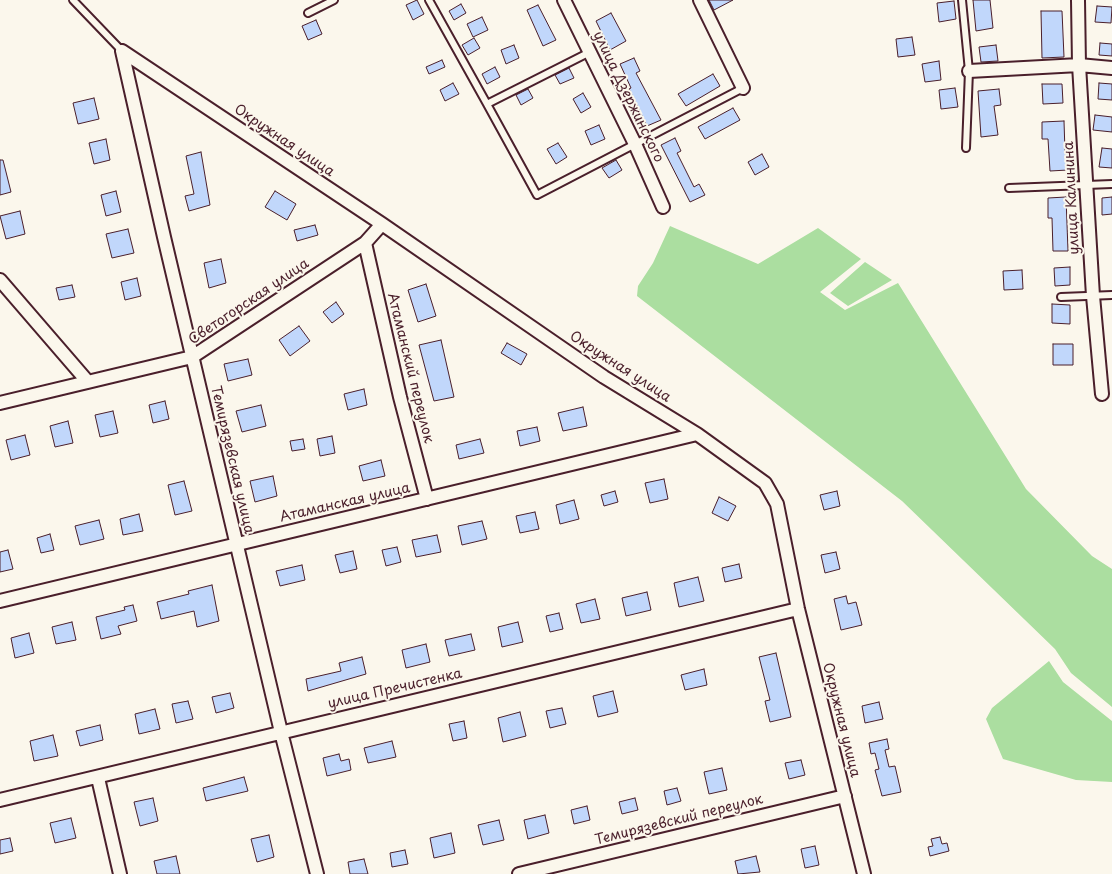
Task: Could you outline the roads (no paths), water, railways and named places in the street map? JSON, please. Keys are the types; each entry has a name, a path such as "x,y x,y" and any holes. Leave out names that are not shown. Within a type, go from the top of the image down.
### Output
{"street":[{"name":"улица Дзержинского","path":"564,0 636,144 663,207"},
{"path":"700,0 743,88"},
{"name":"улица Калинина","path":"1078,0 1079,65 1086,185 1102,394"},
{"name":"Окружная улица","path":"122,51 382,224 604,377 697,434 765,483 777,504 798,609 864,874"},
{"name":"Темирязевская улица","path":"122,51 281,732 318,874"},
{"path":"969,71 1079,65 1112,68"},
{"name":"Светогорская улица","path":"0,403 192,357 365,243 382,224"},
{"name":"Атаманский переулок","path":"365,243 400,397 427,499"},
{"path":"0,280 88,382"},
{"name":"Атаманская улица","path":"0,601 697,434"},
{"name":"улица Пречистенка","path":"0,800 798,609"},
{"path":"98,778 120,874"},
{"name":"Темирязевский переулок","path":"519,874 845,796"}],"lane":[{"path":"73,0 122,51"},
{"path":"308,13 334,0"},
{"path":"429,0 537,195 743,88"},
{"path":"962,0 969,71 966,148"},
{"path":"487,104 590,52"},
{"path":"1009,188 1112,184"},
{"path":"1061,296 1112,295"}]}
